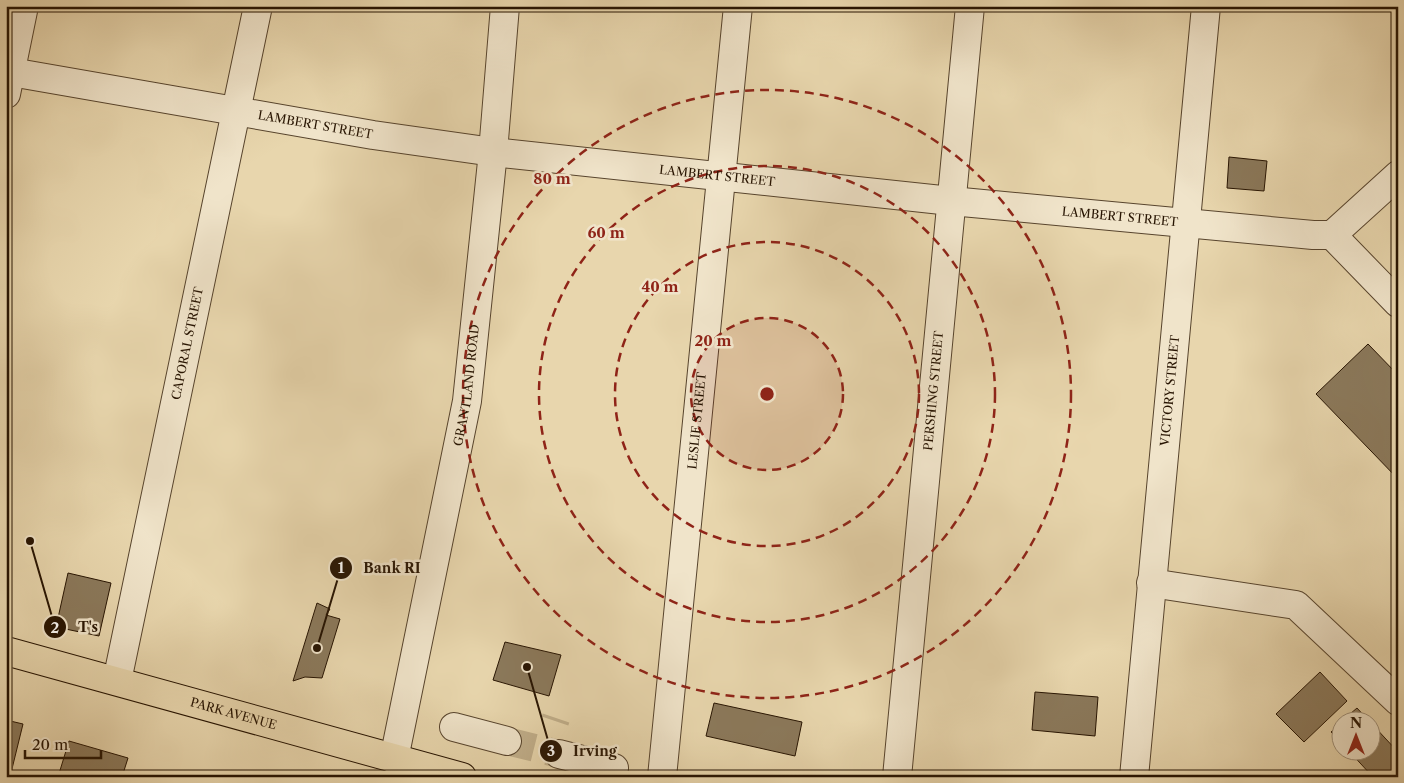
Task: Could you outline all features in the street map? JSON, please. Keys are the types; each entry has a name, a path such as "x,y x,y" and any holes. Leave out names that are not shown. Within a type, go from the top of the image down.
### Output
{"main road":[{"name":"PARK AVENUE","path":"6,651 449,775"}],"street":[{"path":"9,83 24,6"},
{"name":"CAPORAL STREET","path":"117,681 258,6"},
{"name":"GRANTLAND ROAD","path":"394,759 467,401 493,152 505,6"},
{"name":"LESLIE STREET","path":"662,777 738,6"},
{"name":"PERSHING STREET","path":"897,777 970,6"},
{"name":"VICTORY STREET","path":"1134,777 1206,6"},
{"name":"LAMBERT STREET","path":"9,83 236,112 372,135 493,152 951,201 1185,224 1332,235"},
{"path":"1398,175 1332,235 1398,303"},
{"path":"1151,583 1296,605 1398,701"},
{"path":"454,727 507,740"},
{"path":"559,754 614,768"}],"building":[{"path":"1229,157 1267,161 1264,191 1227,188"},
{"path":"1368,344 1398,375 1398,479 1316,394"},
{"path":"68,573 111,583 99,636 56,627"},
{"path":"317,603 330,609 326,615 340,619 322,678 305,677 293,681"},
{"path":"505,642 561,655 549,696 493,680"},
{"path":"1320,672 1347,701 1338,710 1332,710 1332,715 1304,742 1276,714"},
{"path":"1035,692 1098,697 1095,736 1032,730"},
{"path":"714,703 802,722 795,756 706,736"},
{"path":"6,720 23,724 10,777 6,777"},
{"path":"1382,735 1398,752 1398,777 1373,777 1357,760 1382,760"},
{"path":"69,741 128,758 122,777 58,777"}],"tunnel":[{"path":"507,741 559,754"}],"place":[{"name":"T's","path":"30,541"},
{"name":"Bank RI","path":"317,648"},
{"name":"Irving","path":"527,667"}]}
